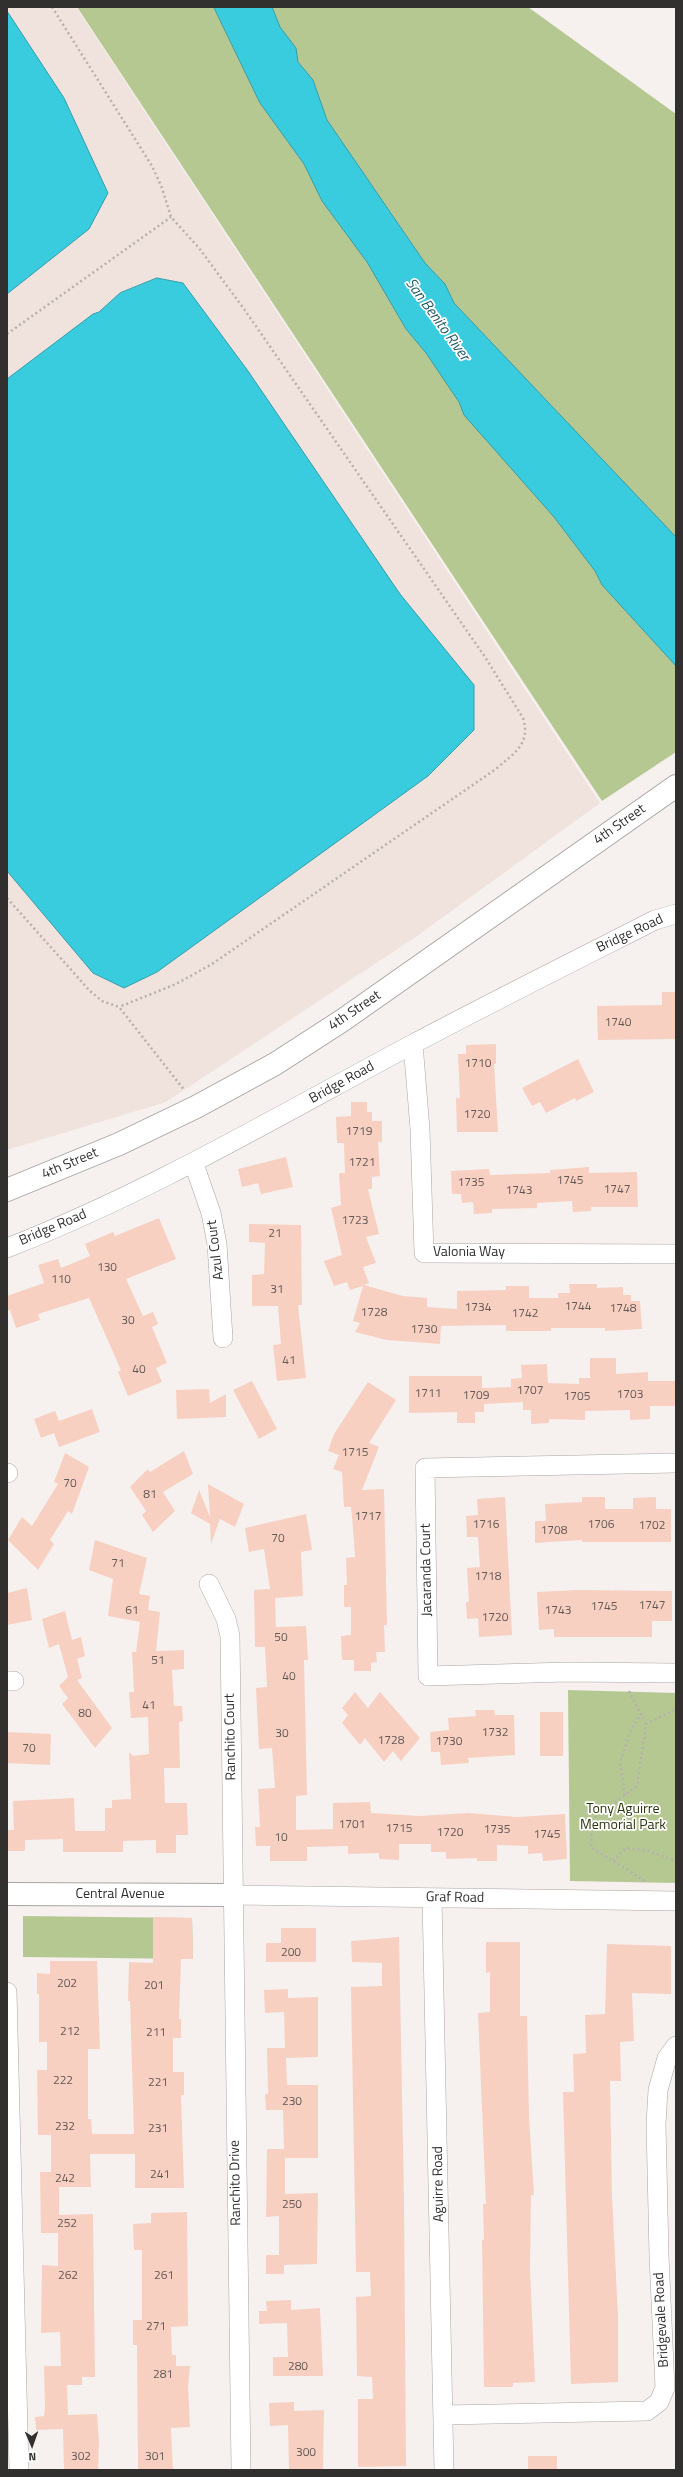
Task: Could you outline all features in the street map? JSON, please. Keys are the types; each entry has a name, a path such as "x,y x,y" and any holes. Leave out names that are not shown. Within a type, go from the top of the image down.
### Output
{"main road":[{"name":"4th Street","path":"7,1190 69,1166 196,1107 275,1064 343,1020 676,786"},
{"name":"Central Avenue","path":"7,1894 233,1895"}],"street":[{"name":"Bridge Road","path":"7,1248 72,1221 194,1164 413,1044 655,920 676,914"},
{"name":"Valonia Way","path":"413,1044 420,1129 424,1253 676,1254"},
{"name":"Azul Court","path":"194,1164 211,1213 217,1244 223,1338"},
{"name":"Jacaranda Court","path":"676,1463 425,1468 428,1676 620,1672 676,1673"},
{"name":"Ranchito Court","path":"209,1584 226,1619 230,1636 233,1895"},
{"name":"Graf Road","path":"233,1895 676,1901"},
{"name":"Ranchito Drive","path":"233,1895 241,2470"},
{"name":"Aguirre Road","path":"432,1898 444,2470"},
{"path":"7,1992 19,2470"},
{"name":"Bridgevale Road","path":"444,2415 647,2411 659,2402 665,2388 659,2256 656,2124 658,2090 667,2058 676,2046"}],"path":[{"path":"52,7 152,166 162,188 171,217 199,248 244,309 485,658 523,718 526,728 524,739 519,748 496,769 212,964 176,984 119,1008"},
{"path":"7,334 171,217"},
{"path":"7,898 89,990 107,1004 119,1008 196,1107"},
{"path":"620,1672 646,1724 636,1786 592,1819 591,1847 652,1886"},
{"path":"646,1724 676,1709"},
{"path":"625,1795 620,1763 631,1729 641,1714"},
{"path":"613,1862 626,1848 648,1851 676,1860"}],"shaded area":[{"path":"7,7 76,7 600,803 417,936 166,1102 7,1150"}],"green space":[{"path":"77,7 528,7 676,114 676,752 602,801"},
{"name":"Tony Aguirre Memorial Park","path":"568,1690 676,1693 676,1883 570,1881"},
{"path":"23,1916 192,1918 193,1959 23,1957"}],"water":[{"name":"San Benito River","path":"214,7 272,7 280,27 296,48 298,62 313,80 327,120 425,263 445,284 454,303 676,537 676,666 602,585 595,571 554,517 464,415 459,402 426,353 406,329 367,262 322,201 304,164 260,103"},
{"path":"7,11 64,98 108,193 89,229 7,294"},
{"path":"157,278 183,283 248,371 400,594 474,685 474,730 428,776 157,972 124,988 93,973 7,871 7,379 93,314 99,312 120,293"}],"building":[{"path":"662,992 676,992 676,1039 598,1040 597,1006 662,1005"},
{"path":"496,1044 496,1064 494,1064 498,1132 457,1132 456,1098 460,1098 458,1054 466,1054 466,1045"},
{"path":"578,1059 594,1092 576,1101 575,1098 546,1113 540,1102 532,1106 522,1088"},
{"path":"351,1102 367,1102 367,1112 372,1112 372,1121 382,1121 382,1142 378,1142 380,1176 372,1177 372,1189 368,1189 379,1234 366,1237 376,1263 363,1267 369,1283 364,1285 403,1296 427,1298 427,1307 457,1309 457,1291 506,1290 506,1286 529,1286 529,1298 558,1298 558,1293 570,1293 569,1284 597,1284 597,1288 623,1287 623,1295 631,1295 631,1301 640,1301 642,1329 605,1331 605,1328 551,1328 551,1331 506,1331 506,1325 441,1326 440,1344 387,1340 355,1332 360,1323 353,1321 363,1286 350,1290 347,1282 334,1286 324,1261 342,1255 331,1208 341,1205 339,1173 345,1173 344,1143 337,1143 336,1117 351,1116"},
{"path":"286,1157 293,1187 261,1194 258,1183 242,1187 238,1169"},
{"path":"589,1167 589,1173 637,1172 638,1207 591,1207 591,1211 573,1212 572,1201 537,1203 537,1208 492,1209 492,1213 474,1214 473,1202 462,1203 461,1194 452,1194 451,1171 489,1169 490,1175 550,1173 550,1170"},
{"path":"159,1218 176,1259 126,1279 143,1316 153,1312 158,1324 152,1327 167,1363 156,1368 162,1382 128,1396 118,1372 121,1370 89,1298 38,1314 40,1320 16,1328 10,1310 7,1311 7,1296 44,1283 38,1265 58,1259 61,1268 90,1256 85,1244 113,1232 115,1236"},
{"path":"249,1224 301,1225 302,1305 298,1305 306,1378 277,1381 273,1345 281,1344 278,1306 252,1306 252,1275 264,1274 265,1243 249,1242"},
{"path":"590,1358 616,1358 616,1374 648,1372 648,1381 676,1381 676,1406 650,1406 650,1419 630,1420 630,1410 585,1411 585,1420 549,1419 549,1423 531,1424 531,1410 523,1410 523,1402 484,1404 484,1412 475,1412 475,1423 457,1423 457,1412 409,1413 409,1376 482,1376 482,1388 511,1387 511,1379 522,1378 521,1365 547,1364 548,1383 579,1384 579,1378 590,1378"},
{"path":"252,1381 277,1429 259,1439 233,1390"},
{"path":"368,1382 396,1400 369,1443 379,1447 362,1490 384,1489 387,1625 384,1625 385,1652 376,1652 377,1662 371,1663 371,1671 354,1671 354,1660 342,1660 341,1636 351,1635 351,1607 344,1607 344,1585 347,1585 346,1558 355,1557 351,1507 344,1507 342,1472 333,1469 339,1455 328,1451 334,1434"},
{"path":"209,1389 210,1403 226,1394 226,1417 177,1419 176,1390"},
{"path":"92,1409 100,1432 59,1447 54,1433 41,1438 34,1419 55,1411 59,1421"},
{"path":"184,1451 193,1474 163,1492 175,1511 153,1532 142,1515 146,1511 130,1487 148,1469 150,1472"},
{"path":"65,1453 89,1467 72,1514 68,1511 50,1540 54,1544 38,1570 8,1540 22,1517 32,1526 58,1484 54,1482"},
{"path":"208,1484 244,1504 235,1527 220,1519 211,1544 210,1524 191,1513 199,1490 210,1517"},
{"path":"505,1497 512,1635 479,1637 478,1618 467,1619 466,1602 469,1602 467,1568 480,1567 478,1537 467,1537 466,1516 478,1515 477,1499"},
{"path":"582,1497 605,1497 605,1509 633,1509 633,1498 656,1497 656,1509 671,1509 671,1542 582,1542 582,1540 535,1543 535,1521 546,1521 545,1504 582,1502"},
{"path":"306,1514 312,1550 301,1552 303,1596 275,1598 276,1627 306,1626 308,1660 304,1660 307,1795 296,1796 296,1830 333,1829 333,1803 370,1802 371,1813 419,1816 468,1813 517,1817 565,1814 567,1859 543,1861 542,1853 528,1854 528,1846 497,1845 497,1861 477,1861 477,1858 446,1859 446,1852 431,1852 431,1844 399,1844 399,1860 379,1859 379,1853 348,1854 348,1846 307,1847 307,1861 270,1861 270,1846 256,1846 255,1827 260,1827 258,1789 275,1788 272,1748 259,1749 256,1688 267,1687 265,1647 255,1647 254,1590 270,1589 264,1549 249,1552 245,1528"},
{"path":"95,1540 147,1558 139,1594 150,1596 148,1610 160,1612 156,1651 184,1650 184,1669 172,1670 174,1706 182,1706 183,1721 179,1722 180,1768 164,1768 165,1803 187,1803 188,1835 176,1835 176,1853 156,1853 156,1840 123,1841 123,1852 63,1852 63,1839 25,1840 25,1851 7,1851 7,1830 14,1830 13,1801 74,1798 75,1831 105,1831 105,1808 112,1808 112,1800 131,1799 129,1752 133,1756 149,1754 148,1717 131,1718 129,1692 134,1692 132,1652 136,1652 140,1622 108,1616 113,1579 89,1570"},
{"path":"27,1588 32,1620 7,1625 7,1593"},
{"path":"576,1590 672,1591 672,1621 652,1621 652,1637 554,1637 554,1629 539,1630 537,1592"},
{"path":"65,1611 72,1640 81,1637 85,1656 77,1659 82,1678 77,1680 112,1728 95,1748 62,1704 68,1698 59,1686 68,1677 59,1644 49,1648 42,1619"},
{"path":"355,1692 368,1708 380,1692 420,1738 401,1761 393,1751 384,1762 365,1738 360,1745 342,1723 348,1715 342,1708"},
{"path":"475,1710 494,1710 495,1715 514,1715 515,1755 468,1758 469,1763 441,1765 440,1752 431,1752 430,1732 449,1730 448,1718 476,1716"},
{"path":"540,1712 563,1712 563,1756 540,1756"},
{"path":"7,1732 51,1734 50,1765 7,1763"},
{"path":"153,1917 192,1918 193,1959 181,1959 179,2019 181,2019 181,2038 173,2038 173,2072 184,2072 184,2095 181,2095 184,2188 135,2188 135,2154 90,2154 91,2187 59,2187 59,2215 93,2214 95,2377 82,2377 82,2385 67,2385 68,2415 97,2414 99,2440 98,2470 64,2470 63,2429 36,2430 35,2417 44,2416 44,2366 61,2366 60,2332 41,2333 42,2265 58,2266 58,2233 41,2233 40,2172 51,2172 51,2135 38,2135 37,2070 47,2070 47,2042 39,2042 39,1994 37,1994 37,1973 50,1974 50,1961 97,1961 100,2049 88,2049 88,2119 91,2119 92,2134 134,2134 130,2001 128,2001 129,1962 153,1963"},
{"path":"281,1928 316,1928 316,1962 266,1962 266,1943 281,1943"},
{"path":"399,1937 404,2199 406,2466 358,2467 358,2399 373,2399 372,2377 357,2376 356,2297 371,2296 370,2272 356,2272 351,1987 382,1986 382,1963 352,1962 351,1941"},
{"path":"486,1942 520,1942 520,2016 527,2016 529,2117 534,2195 531,2195 530,2270 535,2382 513,2383 513,2387 484,2387 482,2240 484,2240 483,2204 486,2204 478,2013 490,2012 490,1972 486,1973"},
{"path":"607,1944 671,1946 671,1994 632,1993 634,2041 620,2042 621,2081 610,2081 612,2195 618,2317 618,2382 571,2384 563,2092 574,2092 573,2054 586,2053 585,2015 605,2014"},
{"path":"288,1989 288,1998 318,1997 318,2057 286,2058 287,2085 318,2085 318,2158 285,2158 285,2194 318,2193 317,2264 284,2265 284,2274 266,2274 266,2255 279,2255 279,2216 266,2217 267,2149 284,2149 283,2110 266,2110 265,2094 268,2094 267,2048 285,2048 284,2012 265,2013 264,1990"},
{"path":"187,2212 188,2326 171,2327 172,2355 176,2355 176,2366 190,2366 188,2386 190,2427 171,2428 173,2470 138,2470 137,2345 133,2345 133,2320 142,2320 142,2250 134,2250 133,2224 151,2223 151,2213"},
{"path":"291,2300 291,2310 320,2308 323,2376 273,2376 273,2357 288,2357 287,2323 259,2324 259,2311 267,2311 266,2301"},
{"path":"294,2402 294,2411 324,2410 323,2470 289,2470 288,2425 270,2426 269,2403"},
{"path":"528,2456 557,2456 557,2470 528,2470"}]}
